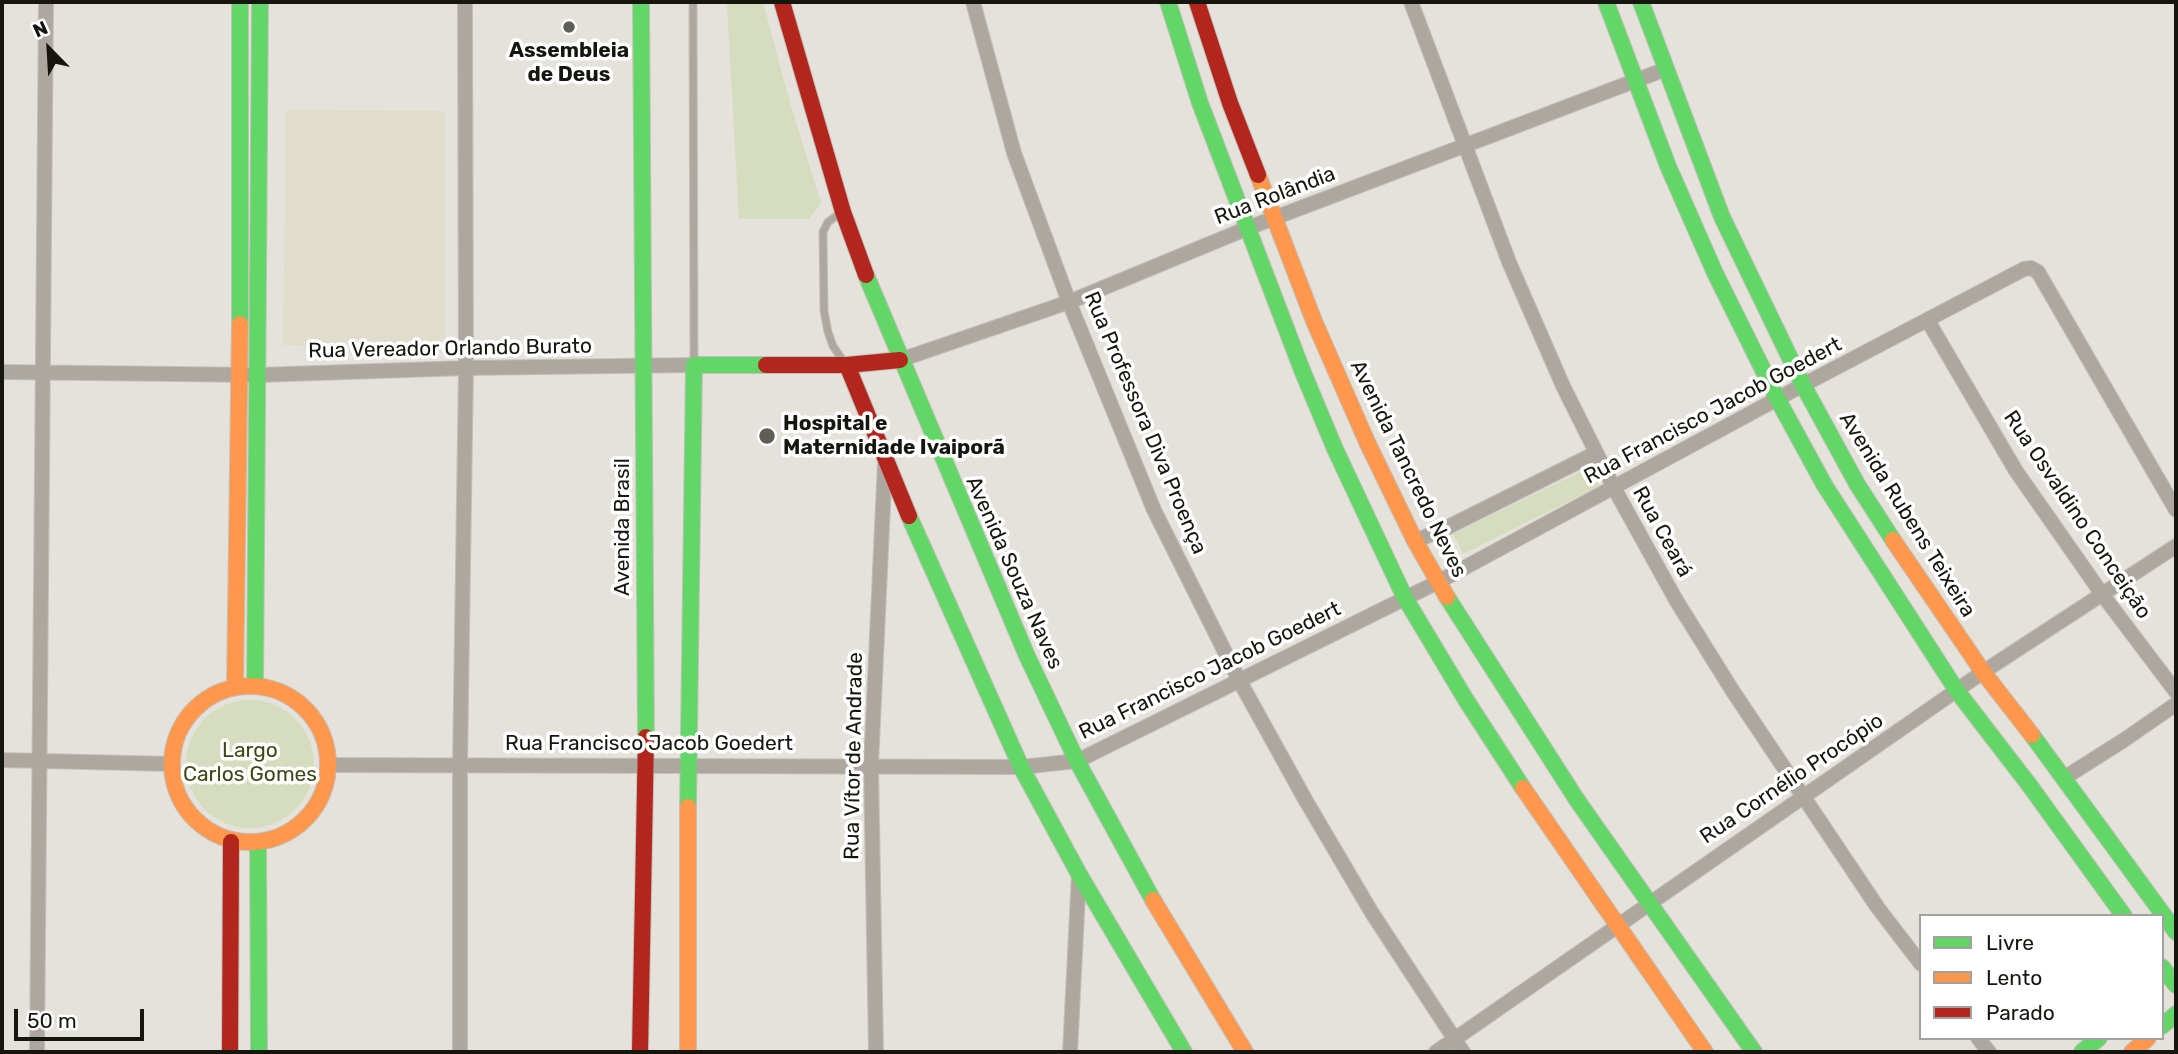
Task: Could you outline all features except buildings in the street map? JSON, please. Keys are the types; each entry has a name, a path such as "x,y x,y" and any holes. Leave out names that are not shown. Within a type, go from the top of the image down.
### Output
{"street":[{"path":"37,1052 46,2"},
{"path":"235,687 240,375 240,2"},
{"path":"255,685 260,375 260,2"},
{"path":"460,1052 460,764 466,368 465,2"},
{"name":"Avenida Brasil","path":"640,1052 646,766 641,2"},
{"name":"Avenida Souza Naves","path":"782,2 843,212 900,360 1027,656 1076,761 1159,910 1245,1052"},
{"name":"Rua Professora Diva Proença","path":"974,2 1014,153 1069,302 1154,510 1239,680 1306,801 1372,913 1459,1046"},
{"path":"1168,2 1200,103 1335,449 1405,598 1466,700 1617,928 1705,1052"},
{"name":"Avenida Tancredo Neves","path":"1197,2 1230,103 1314,321 1367,442 1415,541 1438,582 1577,800 1754,1052"},
{"name":"Rua Ceará","path":"1411,2 1464,147 1520,287 1563,386 1614,488 1690,622 1803,797 1878,908 1919,961"},
{"path":"1606,2 1668,166 1715,273 1778,400 1825,486 1957,691 2123,914"},
{"name":"Avenida Rubens Teixeira","path":"1641,2 1723,217 1803,385 1857,484 1983,672 2162,914"},
{"name":"Rua Rolândia","path":"900,360 1069,302 1248,228 1666,69"},
{"name":"Rua Francisco Jacob Goedert","path":"328,765 1021,767 1076,761 1438,582 1803,385 2024,269 2031,268 2038,272 2176,510"},
{"name":"Rua Osvaldino Conceição","path":"1928,321 2017,471 2102,594 2176,692"},
{"name":"Rua Vereador Orlando Burato","path":"2,372 260,375 466,368 846,365 900,360"},
{"path":"688,1052 688,765 694,365"},
{"path":"846,365 885,461 1021,767 1079,874 1184,1052"},
{"name":"Rua Francisco Jacob Goedert","path":"1415,541 1596,453"},
{"name":"Rua Vítor de Andrade","path":"876,1052 871,765 885,461"},
{"name":"Rua Cornélio Procópio","path":"1436,1052 1459,1046 1648,903 1983,672 2176,546"},
{"path":"255,685 279,691 299,702 315,720 325,741 328,765 325,787 315,808 300,824 280,836 258,842 231,842 198,824 183,806 174,786 171,764 176,737 190,713 211,696 235,687 255,685"},
{"path":"2064,778 2176,704"},
{"path":"2,760 171,764"},
{"path":"230,1052 231,842"},
{"path":"258,842 259,1052"},
{"path":"1070,1052 1079,874"},
{"name":"Avenida Rubens Teixeira","path":"2164,916 2176,932"},
{"path":"2082,1052 2097,1040"},
{"path":"2132,1052 2146,1040"}],"lane":[{"path":"693,2 694,365"},
{"path":"843,212 828,222 823,232 824,311 833,346 846,365"}],"shaded area":[{"path":"286,110 445,111 446,349 283,345"}],"green space":[{"path":"763,2 821,203 809,219 739,219 727,4"},
{"path":"1590,467 1600,486 1463,554 1453,534"},
{"name":"Largo Carlos Gomes","path":"250,700 274,705 295,719 309,740 314,764 309,788 295,809 274,823 250,828 226,823 205,809 191,788 186,764 191,740 205,719 226,705"}],"traffic: fast":[{"path":"240,2 240,324"},
{"path":"255,686 260,2"},
{"path":"641,2 646,737"},
{"path":"1168,2 1200,103 1335,449 1405,598 1523,788"},
{"path":"1606,2 1668,166 1715,273 1778,400 1825,486 1957,691 2123,914"},
{"path":"1641,2 1722,217 1803,385 1857,484 1893,540"},
{"path":"866,275 1027,656 1077,761 1153,900"},
{"path":"688,807 694,365 766,365"},
{"path":"909,516 1021,767 1079,874 1184,1052"},
{"path":"1447,597 1577,800 1754,1052"},
{"path":"2032,735 2163,914"},
{"path":"258,842 259,1052"},
{"path":"2164,916 2176,932"},
{"path":"2164,970 2176,985"},
{"path":"2164,1024 2176,1014"},
{"path":"2082,1052 2097,1040"}],"traffic: slow":[{"path":"1258,175 1314,321 1367,442 1415,541 1447,597"},
{"path":"235,687 240,324"},
{"path":"1893,540 1983,672 2032,735"},
{"path":"250,686 280,692 305,709 322,734 328,764 322,794 305,819 280,836 250,842 220,836 195,819 178,794 172,764 178,734 195,709 220,692 250,686"},
{"path":"1523,788 1705,1052"},
{"path":"688,807 688,1052"},
{"path":"1153,900 1245,1052"},
{"path":"2132,1052 2146,1040"}],"traffic: jam":[{"path":"782,2 843,212 866,275"},
{"path":"1197,2 1230,103 1258,175"},
{"path":"766,365 847,365 900,360"},
{"path":"847,365 909,516"},
{"path":"640,1052 646,737"},
{"path":"230,1052 231,842"}],"place":[{"name":"Assembleia de Deus","path":"569,27"},
{"name":"Hospital e Maternidade Ivaiporã","path":"767,436"}]}
